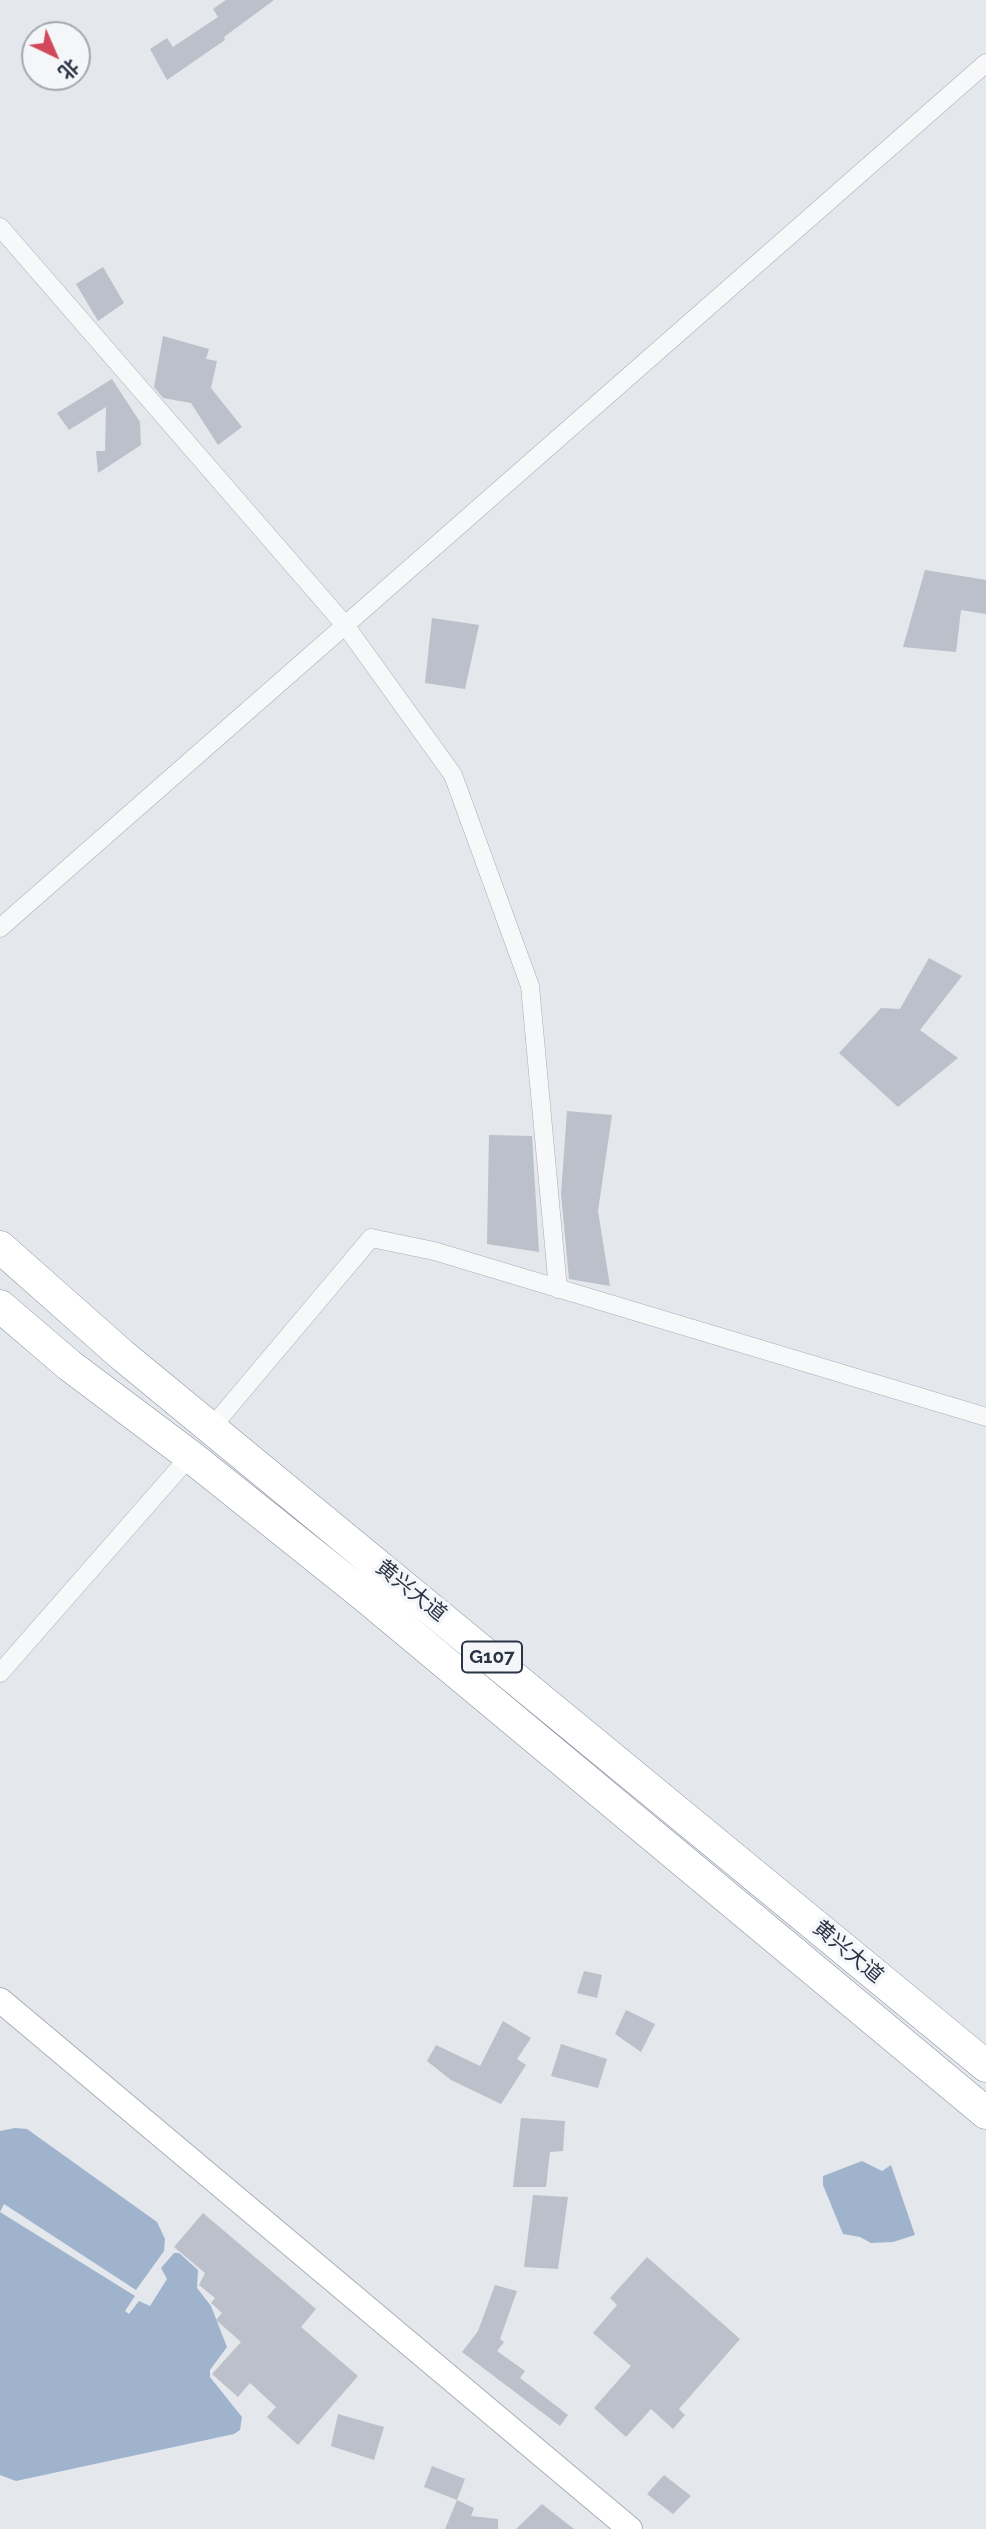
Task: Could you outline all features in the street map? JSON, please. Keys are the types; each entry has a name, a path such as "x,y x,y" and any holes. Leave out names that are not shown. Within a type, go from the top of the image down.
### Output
{"highway":[{"name":"黄兴大道","path":"0,1247 122,1355 986,2066"},
{"name":"黄兴大道","path":"0,1306 69,1365 190,1456 375,1604 986,2113"}],"street":[{"path":"0,928 986,63"},
{"path":"0,227 345,625 453,775 530,986 558,1289"},
{"path":"212,1427 371,1238 433,1251 986,1417"},
{"path":"0,1673 190,1456"},
{"path":"0,2000 631,2529"}],"water":[{"path":"27,2129 157,2222 165,2239 164,2251 136,2290 4,2204 0,2212 0,2131"},
{"path":"862,2161 882,2171 891,2165 915,2235 893,2242 871,2243 860,2237 843,2234 823,2185 823,2176"},
{"path":"0,2212 135,2296 125,2311 129,2314 139,2301 150,2306 167,2279 161,2268 174,2253 179,2253 198,2270 197,2288 211,2306 227,2347 210,2370 210,2377 242,2417 240,2430 234,2434 16,2481 0,2475"}],"building":[{"path":"226,0 274,0 224,37 225,40 167,80 150,49 167,38 173,47 218,17 213,9"},
{"path":"103,267 124,303 98,321 76,284"},
{"path":"163,336 209,349 206,359 217,361 211,388 242,427 218,445 191,403 163,398 154,387"},
{"path":"112,379 140,422 141,445 98,473 96,451 105,451 106,407 69,430 57,413"},
{"path":"925,570 986,580 986,614 961,610 956,652 903,647"},
{"path":"432,618 479,625 465,689 425,683"},
{"path":"929,958 962,976 920,1030 958,1058 898,1107 839,1053 881,1008 900,1009"},
{"path":"567,1111 612,1115 598,1211 610,1286 569,1279 561,1194"},
{"path":"489,1135 532,1136 539,1252 487,1244"},
{"path":"584,1971 602,1975 597,1998 577,1993"},
{"path":"626,2010 655,2024 641,2052 615,2034"},
{"path":"503,2021 531,2038 517,2059 526,2065 501,2104 451,2080 427,2061 436,2045 480,2066"},
{"path":"561,2044 607,2059 598,2088 551,2076"},
{"path":"521,2118 565,2121 563,2151 550,2152 546,2187 513,2187"},
{"path":"533,2195 568,2197 558,2269 524,2267"},
{"path":"203,2213 316,2309 301,2327 358,2376 298,2445 267,2417 276,2407 250,2383 238,2397 212,2374 241,2342 216,2320 222,2313 211,2303 215,2298 199,2285 205,2273 174,2247"},
{"path":"647,2257 740,2339 679,2409 685,2415 673,2429 651,2409 626,2437 594,2408 631,2366 593,2333 617,2305 610,2298"},
{"path":"495,2285 517,2291 500,2339 504,2342 497,2351 525,2371 520,2378 568,2415 560,2426 462,2352 478,2331"},
{"path":"338,2414 384,2427 374,2460 331,2446"},
{"path":"432,2466 465,2479 457,2500 424,2487"},
{"path":"664,2475 691,2496 673,2514 647,2494"},
{"path":"457,2500 474,2508 471,2516 498,2519 498,2529 445,2529"},
{"path":"542,2504 574,2529 516,2529"}]}
